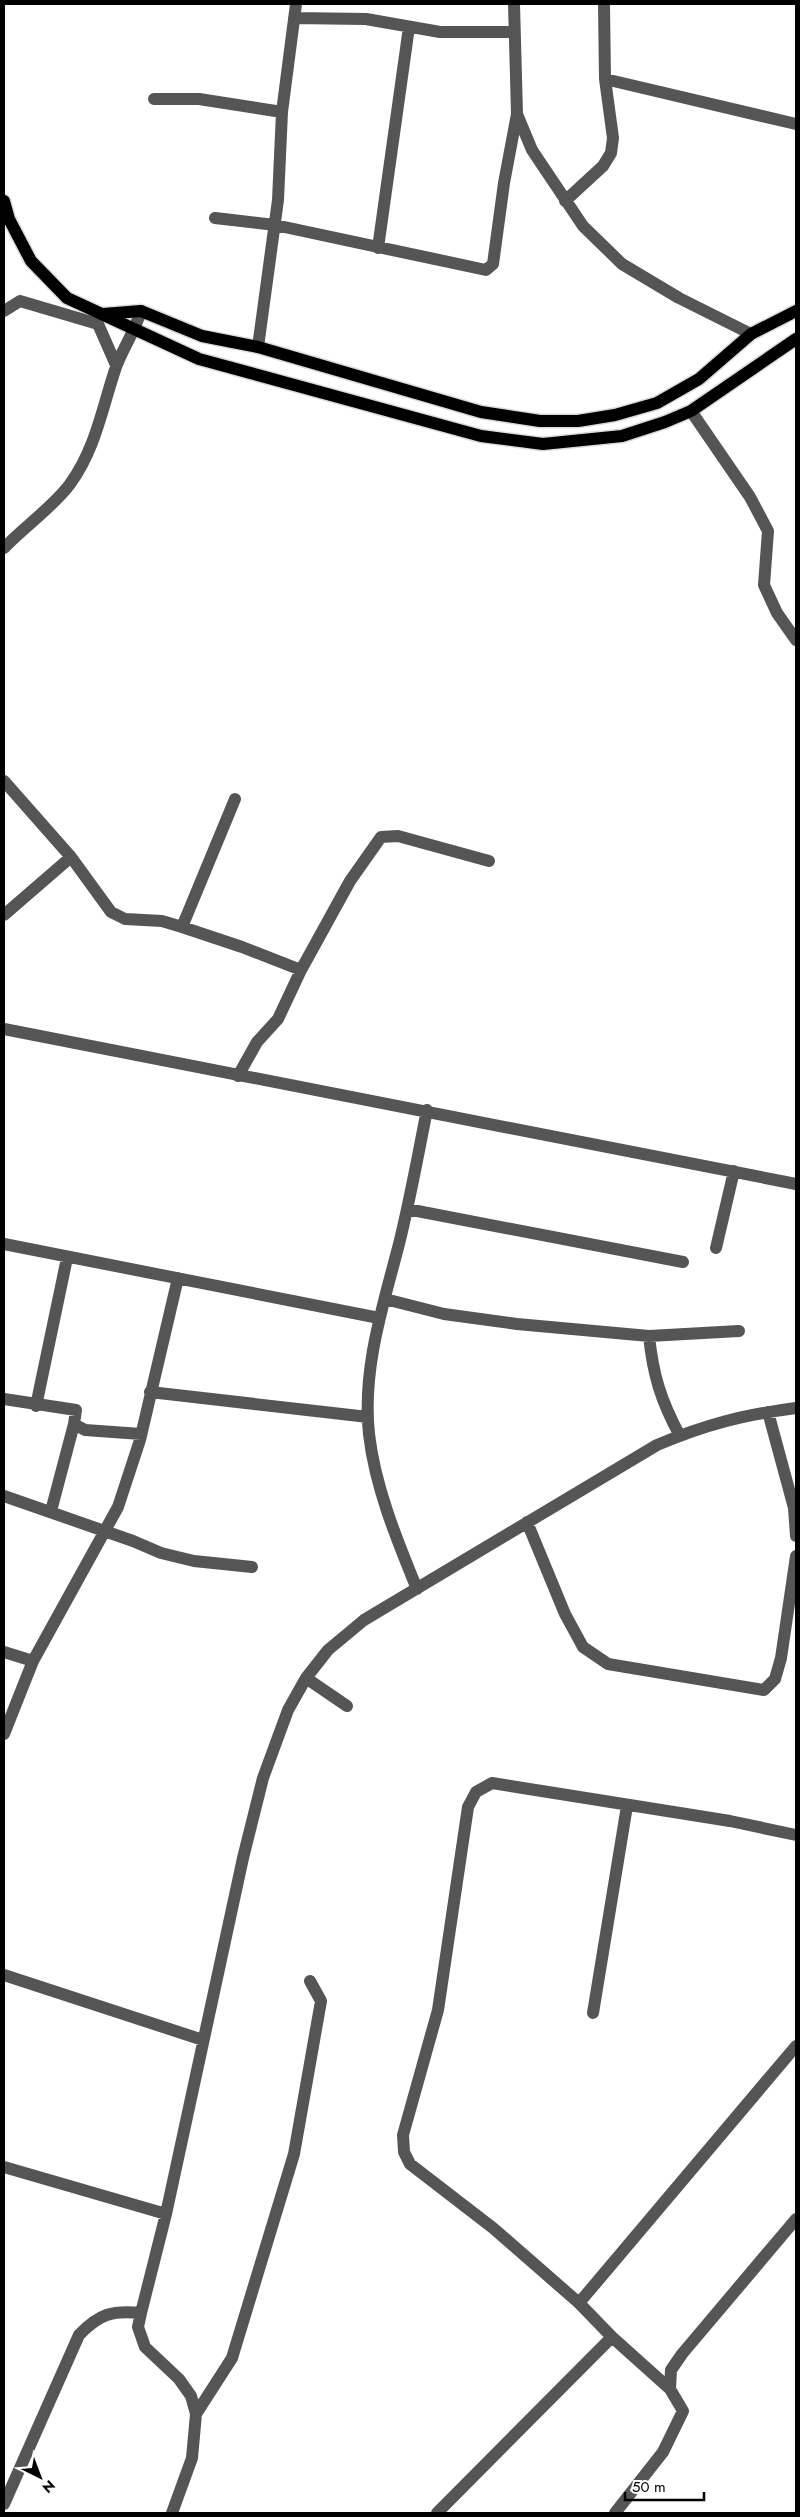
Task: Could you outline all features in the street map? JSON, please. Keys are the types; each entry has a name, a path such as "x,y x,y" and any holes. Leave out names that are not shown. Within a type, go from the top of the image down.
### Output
{"main road":[{"path":"4,201 9,219 31,261 67,298 199,359 481,436 543,444 622,436 666,422 690,411 796,339"},
{"path":"103,314 141,311 202,336 258,347 481,412 540,421 578,421 615,415 657,403 699,379 751,334 796,311"}],"street":[{"path":"258,347 275,225 282,112 296,4"},
{"path":"215,218 275,225 486,270 491,268 518,114 514,4"},
{"path":"565,201 603,166 611,153 613,138 606,79 604,4"},
{"path":"294,18 366,19 440,32 514,32"},
{"path":"378,248 409,27"},
{"path":"606,79 796,124"},
{"path":"154,99 199,99 282,112"},
{"path":"518,114 532,150 565,201 583,226 622,264 679,298 751,334"},
{"path":"4,311 20,301 98,324 116,365"},
{"path":"4,548 68,486 85,463 95,439 116,365 135,330 141,311"},
{"path":"690,411 750,497 768,531 764,585 778,614 796,640"},
{"path":"4,781 71,857 111,912 124,918 162,921 182,927 242,947 301,970"},
{"path":"182,927 235,799"},
{"path":"238,1076 257,1042 278,1019 301,970 350,881 381,837 398,836 489,861"},
{"path":"4,915 71,857"},
{"path":"4,1029 238,1076 427,1110 796,1184"},
{"path":"417,1589 397,1542 375,1468 368,1417 369,1380 379,1318 407,1209 427,1110"},
{"path":"716,1248 734,1171"},
{"path":"407,1209 683,1262"},
{"path":"4,1244 67,1258 379,1318"},
{"path":"36,1406 67,1258"},
{"path":"4,1733 33,1661 118,1507 141,1434 178,1278"},
{"path":"385,1299 444,1314 517,1324 649,1336 739,1331"},
{"path":"649,1336 655,1381 665,1409 680,1436"},
{"path":"150,1392 368,1417"},
{"path":"4,1399 36,1406 66,1407 76,1410 74,1424 50,1511"},
{"path":"172,2513 192,2458 196,2414 190,2396 179,2379 145,2347 138,2327 166,2214 243,1858 263,1778 288,1710 306,1678 328,1650 364,1620 658,1445 736,1417 796,1408"},
{"path":"768,1412 794,1508 796,1536"},
{"path":"74,1424 85,1430 141,1434"},
{"path":"4,1496 104,1530 161,1553 194,1561 252,1567"},
{"path":"527,1522 565,1614 583,1647 608,1664 682,1678 764,1690 775,1679 781,1658 796,1569 796,1556"},
{"path":"4,1652 33,1661"},
{"path":"306,1678 347,1706"},
{"path":"615,2513 664,2452 676,2429 683,2412 670,2389 612,2337 579,2304 493,2228 410,2164 404,2152 403,2135 438,2010 468,1807 476,1792 492,1783 730,1821 796,1835"},
{"path":"593,2013 627,1806"},
{"path":"4,1975 203,2040"},
{"path":"196,2414 232,2358 294,2154 321,2001 310,1981"},
{"path":"579,2304 796,2046"},
{"path":"4,2167 166,2214"},
{"path":"670,2389 671,2370 682,2354 796,2219"},
{"path":"4,2504 79,2335 93,2321 107,2314 141,2313"},
{"path":"437,2513 612,2337"}]}
